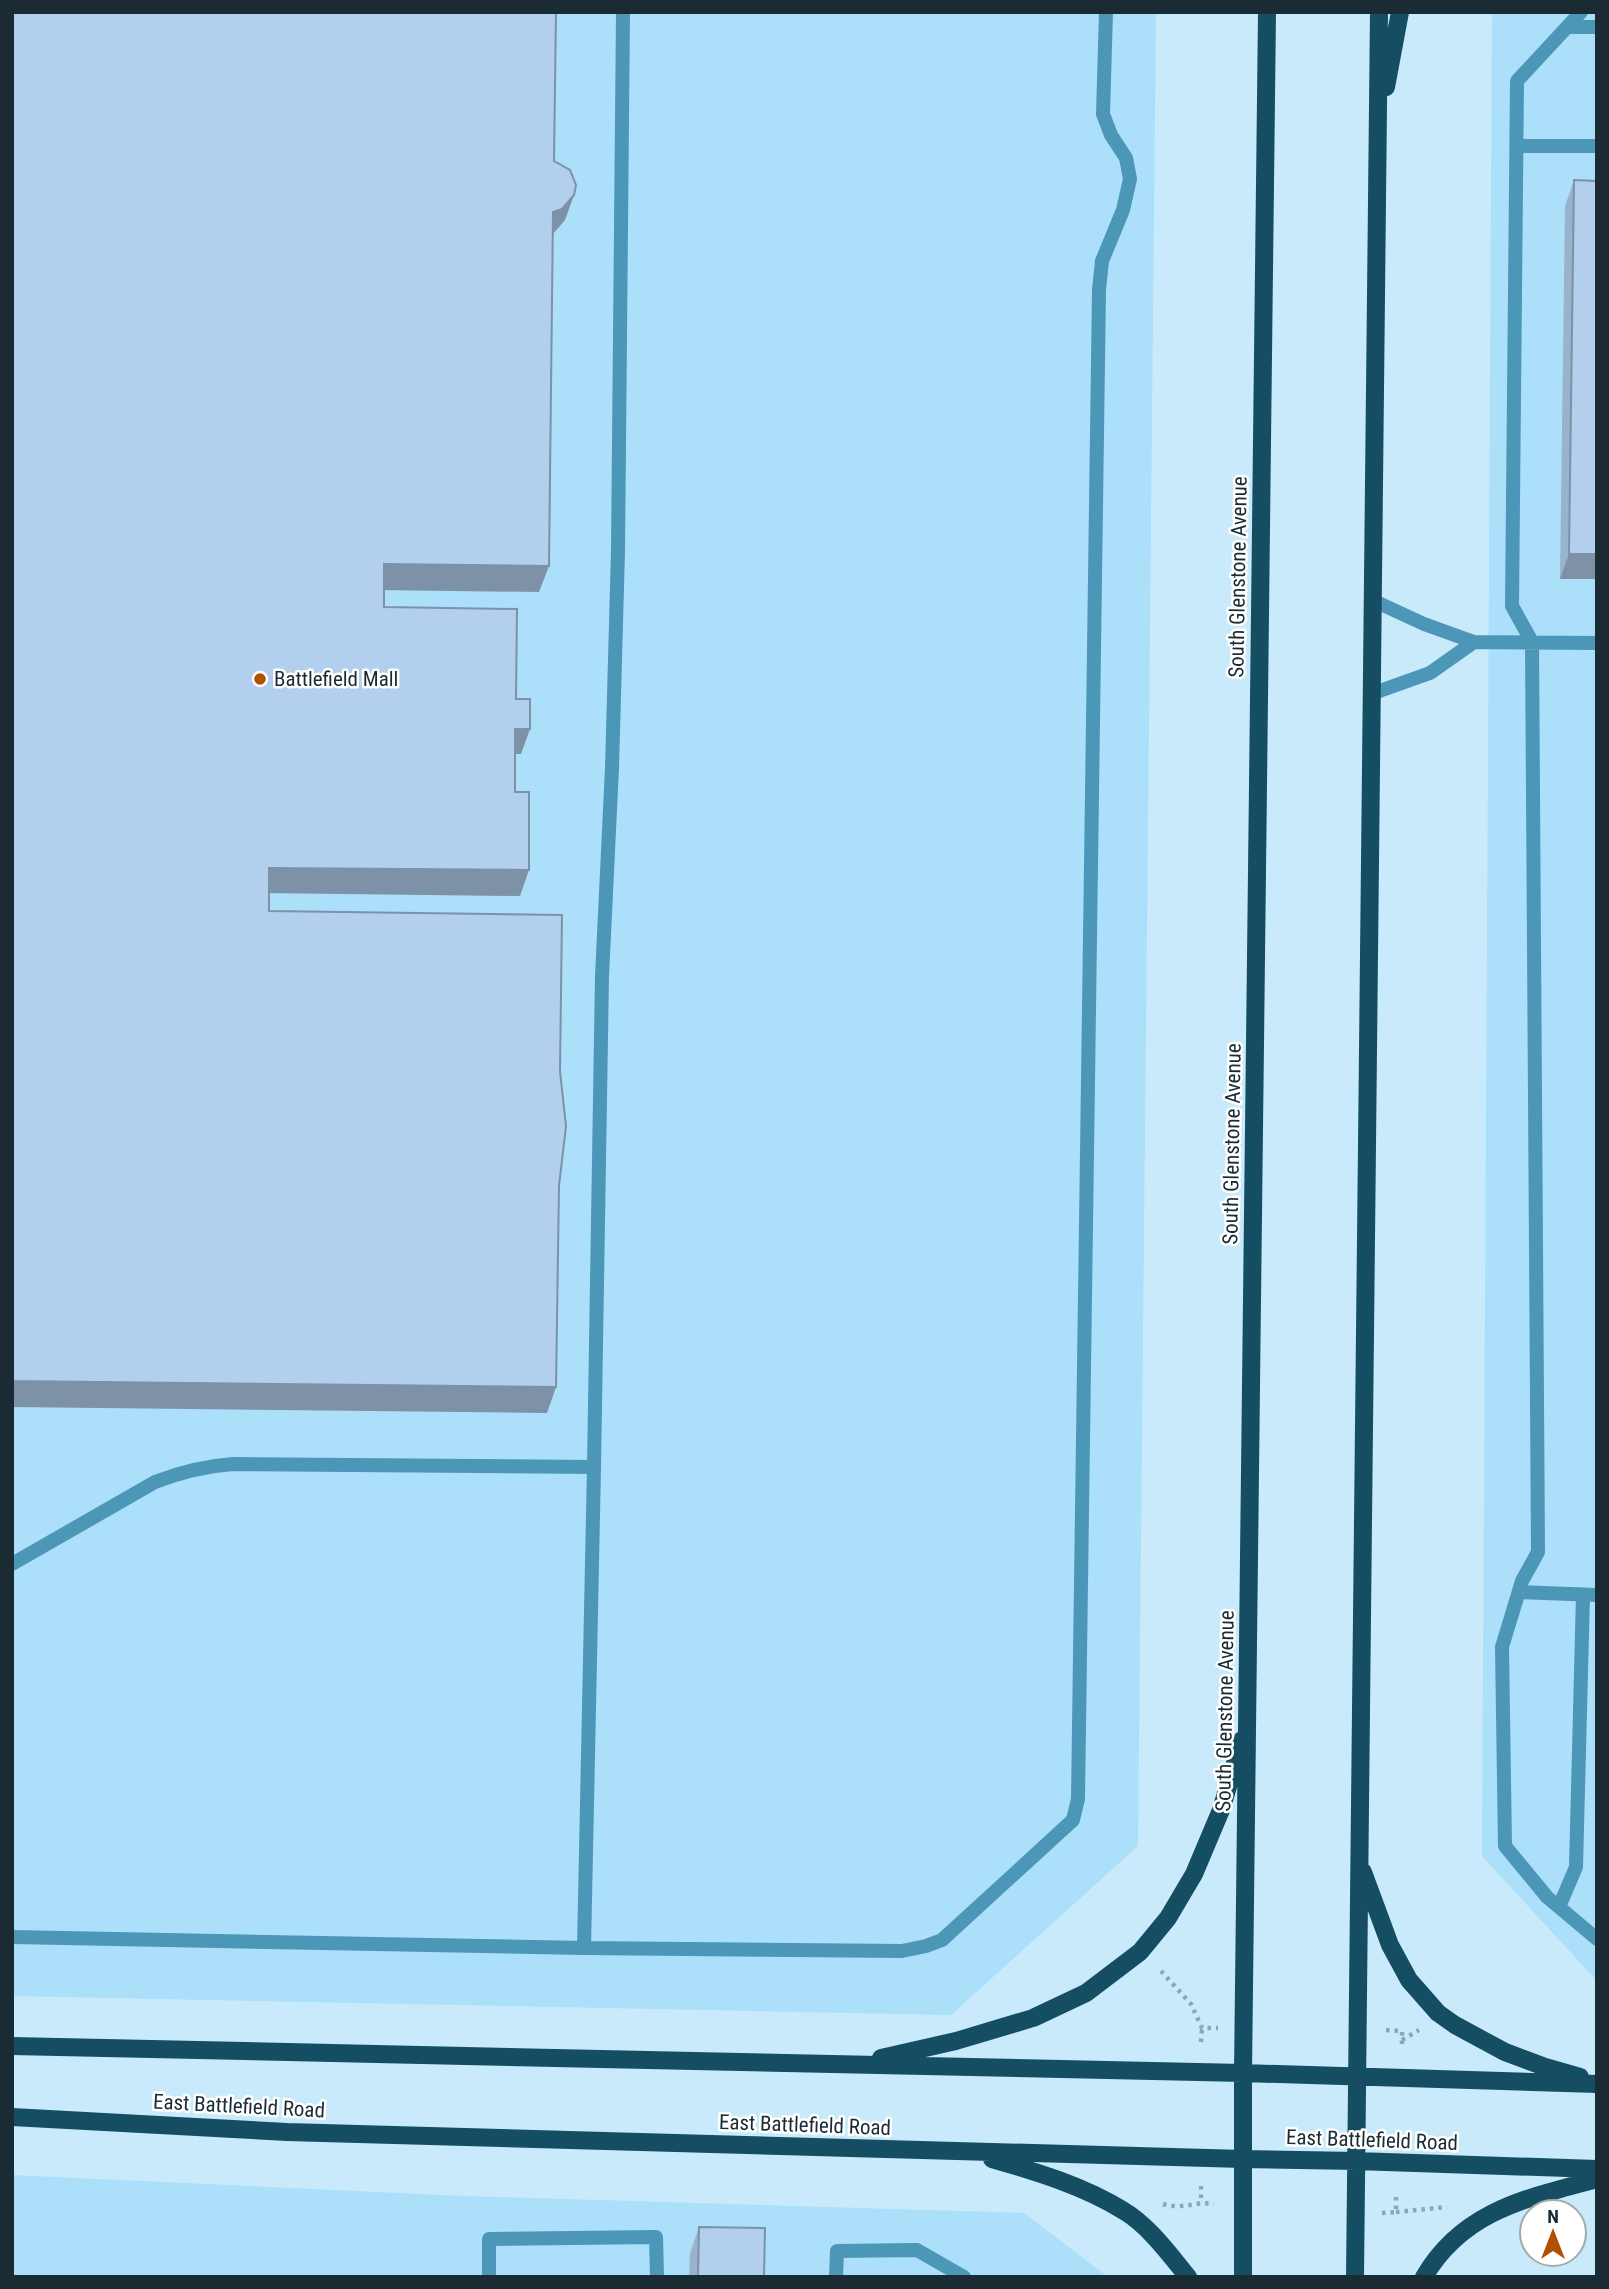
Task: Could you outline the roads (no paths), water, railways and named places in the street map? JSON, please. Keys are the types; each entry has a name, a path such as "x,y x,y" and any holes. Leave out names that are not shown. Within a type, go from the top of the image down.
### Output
{"main road":[{"path":"1355,2277 1378,12"},
{"path":"1377,138 1400,12"},
{"name":"South Glenstone Avenue","path":"1243,2277 1265,18"},
{"path":"856,2064 956,2041 1034,2018 1086,1993 1140,1952 1168,1918 1194,1874 1221,1810 1248,1720"},
{"path":"1359,1863 1390,1945 1409,1980 1438,2013 1505,2052 1597,2083"},
{"path":"12,2046 1597,2083"},
{"name":"East Battlefield Road","path":"12,2117 287,2132 1597,2169"},
{"path":"965,2152 1044,2174 1126,2211 1160,2243 1188,2277"},
{"path":"1424,2277 1436,2256 1467,2227 1523,2199 1597,2179"}],"street":[{"path":"584,1948 602,976 612,768 618,551 623,12"},
{"path":"12,1937 902,1951 926,1947 942,1940 1073,1820 1078,1799 1086,1386 1097,653 1099,290 1102,261 1123,210 1130,179 1126,158 1111,135 1104,114 1106,12"},
{"path":"1581,12 1517,81 1512,606 1532,642 1538,1552 1522,1581 1502,1647 1505,1846 1547,1897 1597,1939"},
{"path":"1569,27 1597,27"},
{"path":"1517,146 1597,146"},
{"path":"1372,600 1424,624 1474,642 1597,643"},
{"path":"1371,694 1430,673 1474,642"},
{"path":"12,1564 155,1482 179,1472 206,1466 594,1467"},
{"path":"1519,1592 1590,1595 1576,1867 1559,1907"},
{"path":"489,2277 489,2239 656,2237 657,2277"},
{"path":"836,2277 837,2251 917,2250 964,2277"}],"place":[{"name":"Battlefield Mall","path":"260,679"}]}
